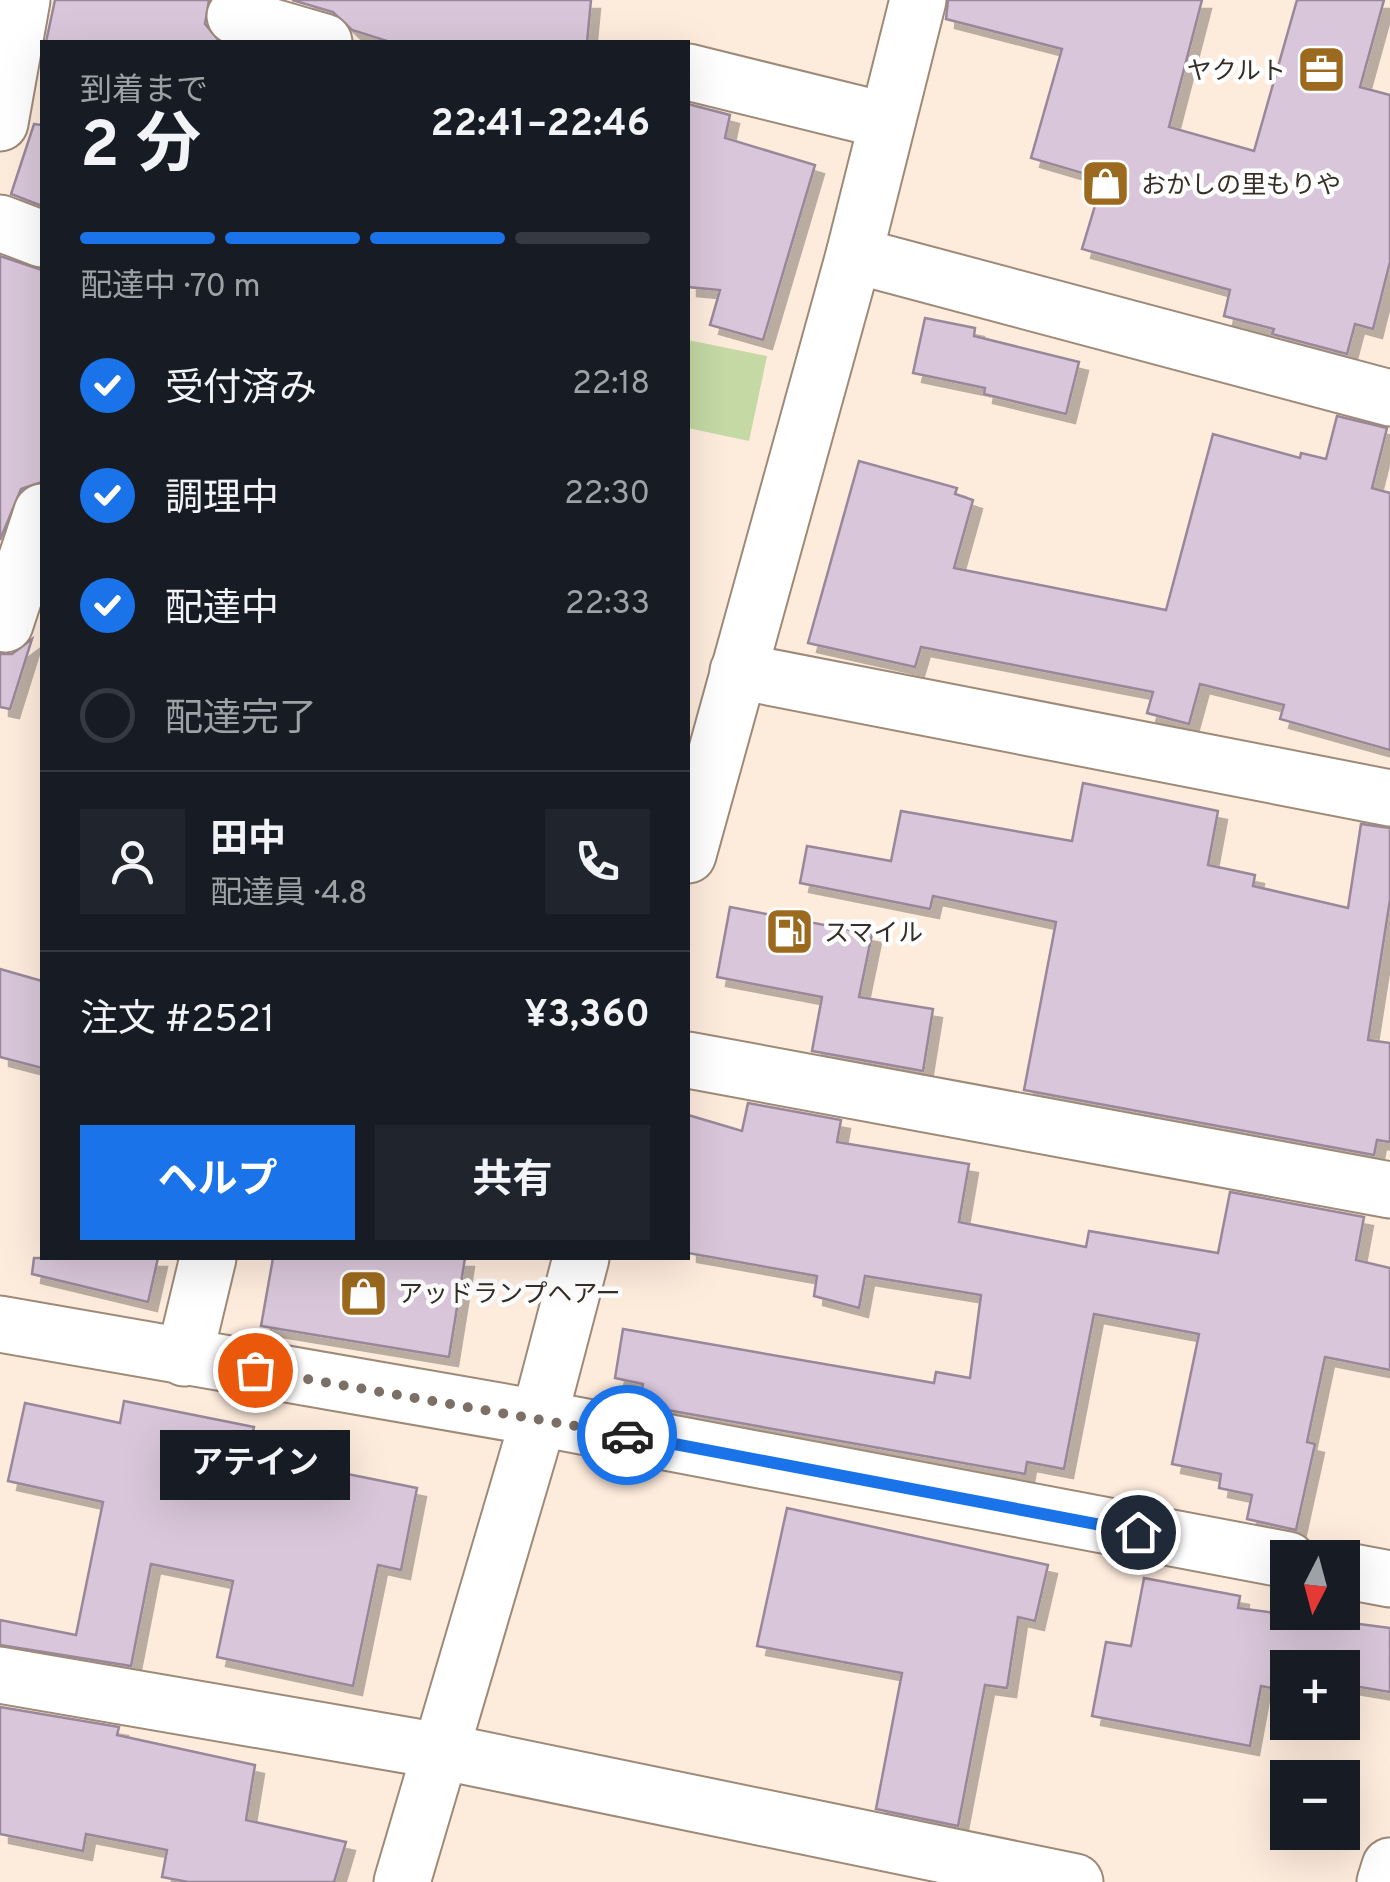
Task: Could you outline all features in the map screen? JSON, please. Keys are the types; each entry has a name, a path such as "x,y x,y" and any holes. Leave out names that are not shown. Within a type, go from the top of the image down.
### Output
{"street":[{"path":"0,123 22,0"},
{"path":"690,838 696,791 738,671 854,255 918,0"},
{"path":"234,19 316,40"},
{"path":"690,72 887,121"},
{"path":"0,224 40,238"},
{"path":"854,255 1390,398"},
{"path":"16,628 40,521"},
{"path":"738,671 1390,798"},
{"path":"690,1060 1390,1190"},
{"path":"184,1358 208,1260"},
{"path":"402,1882 539,1418 580,1260"},
{"path":"0,1324 539,1418 1270,1557"},
{"path":"1360,1573 1390,1579"},
{"path":"0,1674 440,1751 1076,1882"},
{"path":"1385,1882 1390,1866"}],"green space":[{"path":"690,340 767,356 749,441 690,428"}],"building":[{"path":"55,0 209,0 205,24 218,40 46,40"},
{"path":"292,0 591,0 587,40 384,40 352,30 333,12"},
{"path":"948,0 1202,0 1169,127 1254,151 1297,0 1384,0 1360,87 1390,95 1390,262 1373,329 1355,324 1347,354 1272,334 1274,329 1224,316 1230,290 1082,249 1103,179 1031,158 1062,49 946,19"},
{"path":"690,105 730,115 725,138 815,165 763,340 710,325 720,290 690,287"},
{"path":"34,124 40,125 40,205 11,194"},
{"path":"0,256 40,269 40,483 21,489 0,540"},
{"path":"925,318 975,328 974,336 1079,362 1066,414 984,394 985,388 913,373"},
{"path":"1337,416 1387,428 1372,488 1390,493 1390,750 1280,719 1284,705 1200,684 1189,724 1147,713 1153,692 921,647 915,667 808,643 859,461 957,488 955,494 973,500 954,568 1166,610 1213,434 1300,458 1301,453 1326,459"},
{"path":"32,639 10,709 0,707 0,654 12,654"},
{"path":"1083,783 1218,811 1208,865 1255,875 1253,886 1348,908 1361,824 1390,828 1390,900 1368,1040 1390,1043 1390,1142 1377,1140 1374,1155 1024,1090 1056,922 933,896 930,909 800,883 807,846 891,861 901,811 1072,841"},
{"path":"730,907 872,934 859,997 933,1009 923,1071 812,1051 822,997 717,977"},
{"path":"0,969 40,980 40,1067 0,1057"},
{"path":"748,1103 841,1120 837,1142 969,1164 959,1222 1086,1247 1089,1231 1218,1253 1230,1192 1364,1217 1356,1260 1390,1268 1390,1370 1325,1357 1307,1442 1315,1444 1296,1530 1247,1519 1252,1495 1219,1488 1221,1474 1172,1464 1199,1334 1094,1314 1064,1469 1027,1462 1025,1474 639,1405 643,1384 615,1378 623,1329 934,1383 936,1372 970,1378 981,1295 865,1276 859,1308 814,1296 817,1276 690,1253 690,1116 742,1131"},
{"path":"34,1258 158,1260 148,1302 32,1274"},
{"name":"アッドランプヘアー","path":"273,1260 465,1260 449,1357 261,1326"},
{"path":"124,1401 254,1427 248,1454 417,1488 401,1570 378,1565 353,1686 217,1657 233,1581 151,1564 131,1666 0,1645 0,1620 76,1635 103,1502 8,1481 25,1403 120,1423"},
{"path":"787,1508 1048,1565 1035,1621 1018,1617 1007,1688 985,1685 958,1826 876,1809 902,1673 757,1646"},
{"path":"1144,1578 1240,1596 1238,1608 1270,1612 1270,1630 1360,1630 1360,1624 1390,1628 1390,1692 1360,1687 1360,1650 1270,1650 1270,1688 1261,1686 1250,1746 1092,1716 1106,1642 1131,1646"},
{"path":"0,1707 119,1727 117,1735 255,1765 246,1820 346,1842 334,1882 188,1882 162,1877 167,1850 86,1834 83,1851 0,1834"}],"way so far":[{"path":"255,1370 627,1435"}],"place":[{"name":"ヤクルト","path":"1321,70"},
{"name":"おかしの里もりや","path":"1106,184"},
{"name":"スマイル","path":"789,932"},
{"name":"アッドランプヘアー","path":"363,1293"},
{"name":"アテイン","path":"255,1370"}],"route":[{"path":"627,1435 1138,1532"}]}
